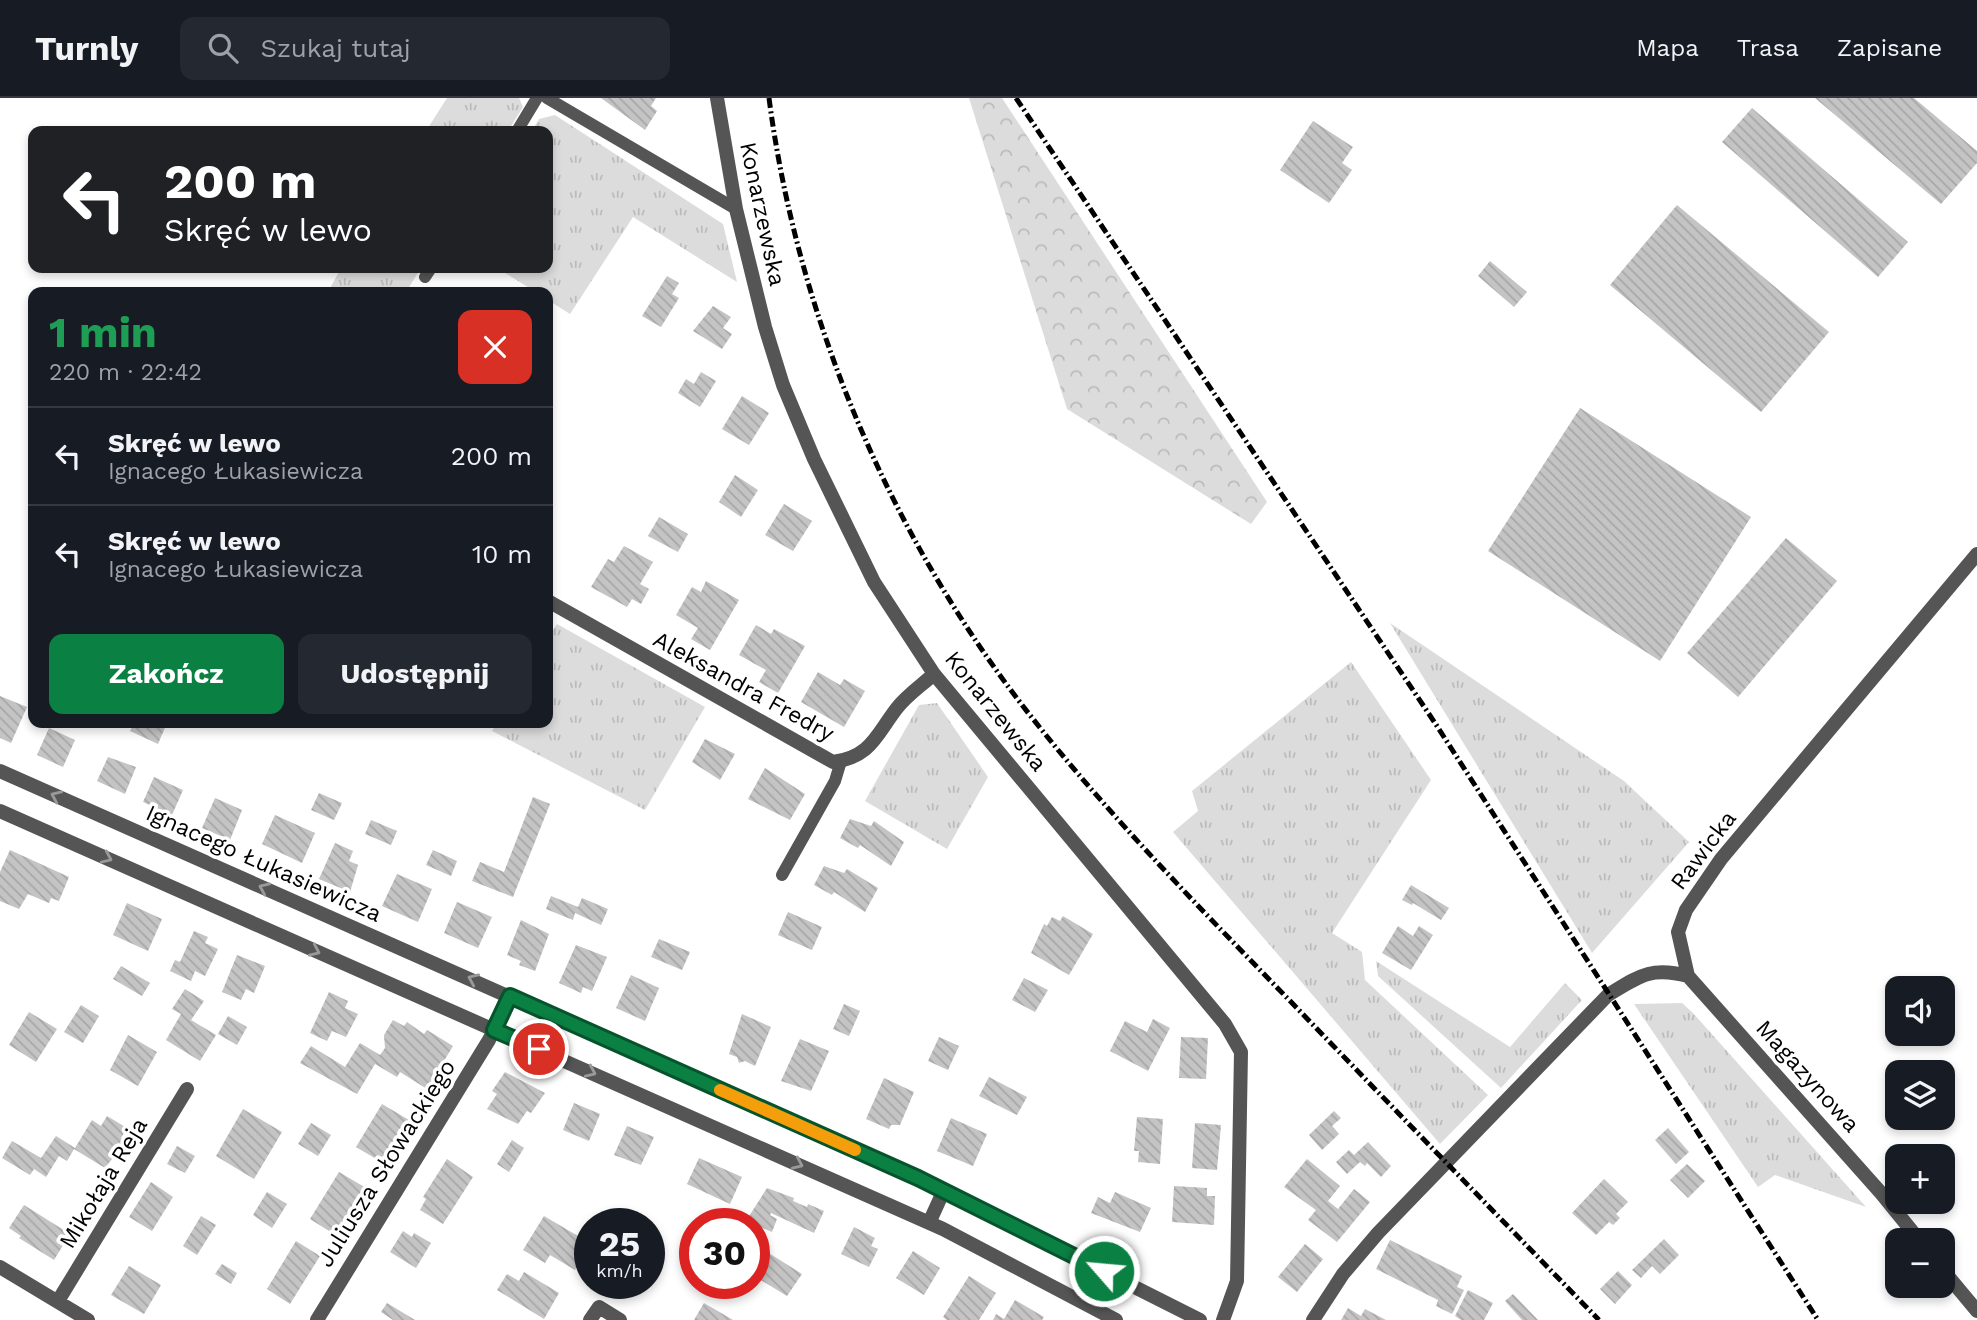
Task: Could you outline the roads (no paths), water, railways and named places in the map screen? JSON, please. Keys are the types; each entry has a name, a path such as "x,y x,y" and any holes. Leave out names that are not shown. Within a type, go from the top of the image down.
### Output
{"street":[{"name":"Konarzewska","path":"717,98 736,209 765,327 783,385 814,459 874,582 934,674 1225,1024 1241,1052 1237,1281 1223,1320"},
{"name":"Rawicka","path":"1688,976 1678,932 1686,910 1721,859 1977,554"},
{"name":"Aleksandra Fredry","path":"553,604 833,762 852,759 870,747 899,705 934,674"},
{"name":"Ignacego Łukasiewicza","path":"0,771 944,1190 1200,1320"},
{"path":"0,811 929,1223 1116,1320"},
{"path":"1313,1320 1343,1274 1378,1233 1608,995 1642,974 1665,970 1688,976"},
{"name":"Magazynowa","path":"1688,976 1909,1228"},
{"path":"494,1030 510,996"},
{"name":"Juliusza Słowackiego","path":"317,1320 494,1030"},
{"name":"Mikołaja Reja","path":"58,1301 187,1089"},
{"path":"929,1223 944,1190"},
{"path":"0,1267 88,1320"},
{"path":"1955,1285 1977,1311"},
{"path":"590,1320 599,1307 620,1320"}],"lane":[{"path":"520,126 537,98"},
{"path":"547,98 736,209"},
{"path":"782,875 835,781 841,761"}],"railway":[{"path":"769,98 782,179 801,259 826,338 855,415 889,491 928,564 972,634 1051,741 1152,856 1599,1320"},
{"path":"1016,98 1435,723 1818,1320"}]}
